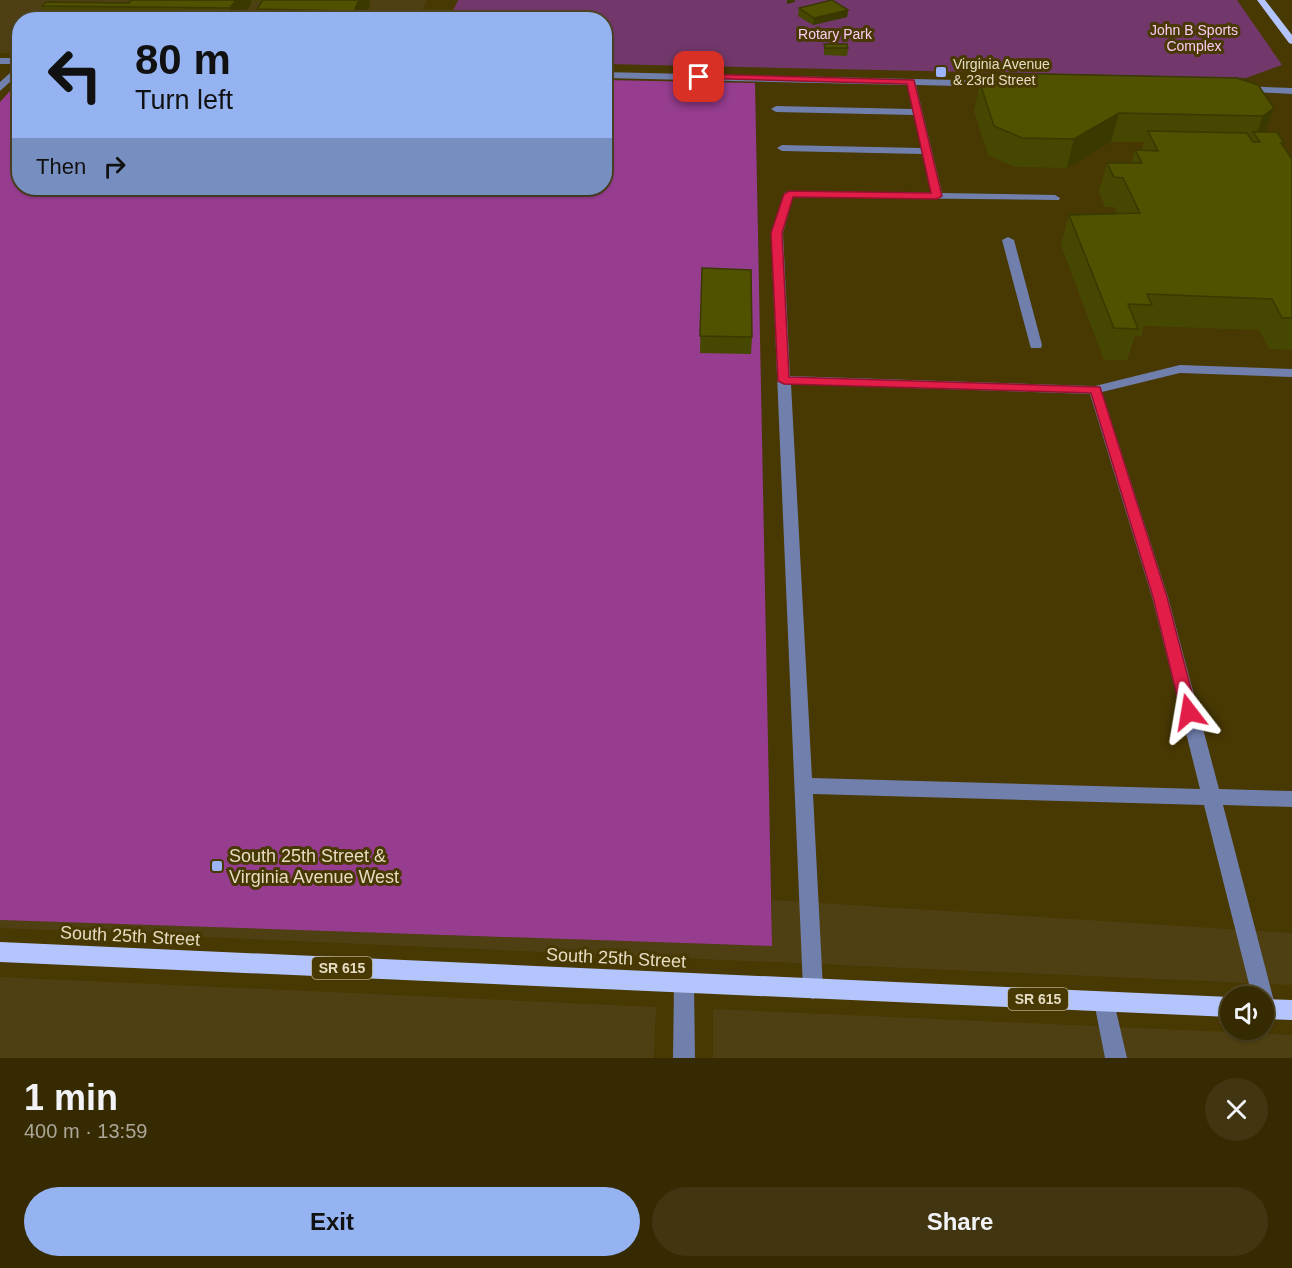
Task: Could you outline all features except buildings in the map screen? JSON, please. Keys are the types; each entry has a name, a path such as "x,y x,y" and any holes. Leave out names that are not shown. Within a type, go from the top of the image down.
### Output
{"main road":[{"path":"1261,0 1292,41"},
{"name":"South 25th Street","path":"0,952 1220,1007"},
{"path":"1274,1009 1292,1010"}],"street":[{"path":"0,88 12,75"},
{"path":"612,75 1012,84"},
{"path":"911,82 937,196"},
{"path":"1234,89 1292,90"},
{"path":"776,109 918,112"},
{"path":"782,148 926,152"},
{"path":"813,989 777,233 789,194 1055,198"},
{"path":"1008,240 1036,345"},
{"path":"784,381 1095,390 1180,369 1292,373"},
{"path":"1095,390 1160,597 1259,986"},
{"path":"803,786 1210,795 1292,799"},
{"path":"684,984 684,1058"},
{"path":"1104,1002 1116,1058"}],"shaded area":[{"path":"0,0 427,0 422,12 12,12 12,53 0,53"},
{"path":"612,80 755,83 772,946 0,920 0,102 12,89 12,195 612,195"},
{"path":"772,900 1292,933 1292,985 0,928 0,920 772,946"},
{"path":"0,977 656,1007 654,1058 0,1058"},
{"path":"713,1009 1220,1032 1220,1040 1274,1040 1274,1034 1292,1035 1292,1058 713,1058"}],"green space":[{"path":"458,0 1237,0 1282,65 1246,78 612,64 612,12 453,12"}],"place":[{"name":"Virginia Avenue & 23rd Street","path":"941,72"},
{"name":"South 25th Street & Virginia Avenue West","path":"217,866"}],"route":[{"path":"699,77 911,82 937,196 789,194 777,233 784,381 1095,390 1160,597 1189,712"}],"park label":[{"name":"Rotary Park","path":"835,34"},
{"name":"John B Sports Complex","path":"1194,38"}]}
